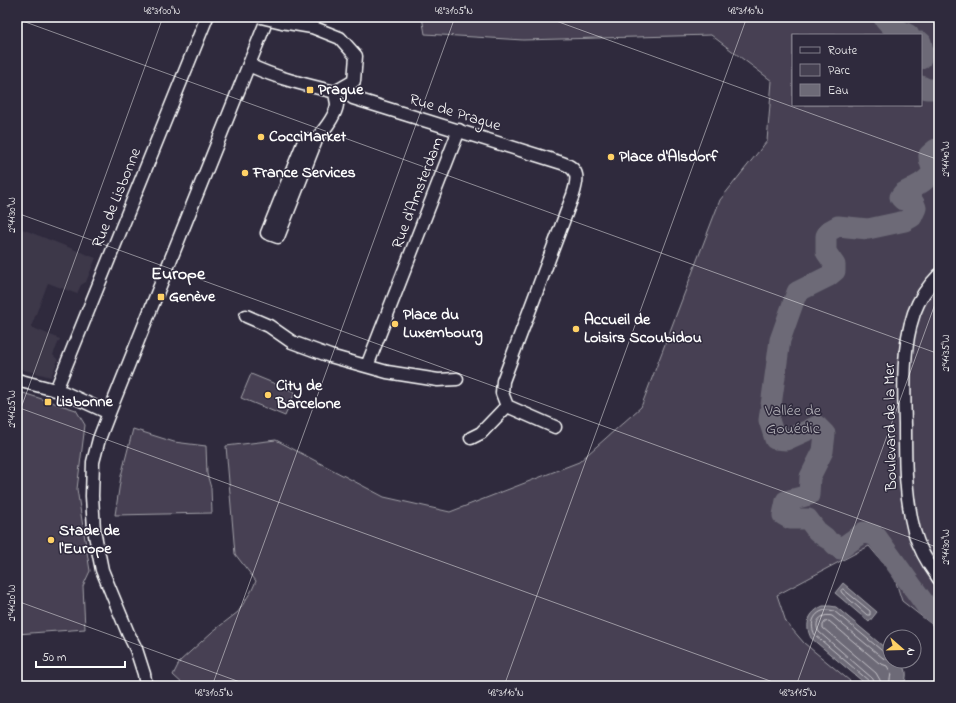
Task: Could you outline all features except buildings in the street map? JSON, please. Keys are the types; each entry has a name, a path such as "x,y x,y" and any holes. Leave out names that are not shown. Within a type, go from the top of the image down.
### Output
{"street":[{"name":"Rue de Lisbonne","path":"56,390 207,17"},
{"path":"249,65 258,70 301,84 338,90 354,81 356,56 340,38 312,27 261,17"},
{"path":"146,686 144,674 136,649 102,570 94,530 92,496 93,462 99,439 109,413 268,17"},
{"path":"317,138 304,141 267,233 278,237 317,138 327,127 335,112 338,90"},
{"name":"Rue de Prague","path":"338,90 353,98 562,163 570,166 576,173 577,181 503,381 502,393 507,406"},
{"name":"Rue d'Amsterdam","path":"367,366 459,130"},
{"name":"Boulevard de la Mer","path":"939,275 932,282 918,303 910,328 906,360 904,398 906,470 911,517 920,547 925,558 939,579"},
{"path":"246,316 269,326 292,342 330,356 387,372 438,380 457,379"},
{"path":"17,380 63,392 109,413"},
{"path":"471,438 481,433 507,406 556,427"}],"shaded area":[{"path":"17,227 96,258 86,282 81,285 77,294 48,283 31,327 60,339 53,355 58,360 51,377 17,368"}],"green space":[{"name":"Vallée de Gouédic","path":"422,17 939,17 939,630 902,601 894,576 869,546 777,595 786,622 804,643 856,686 185,686 173,675 180,661 212,632 238,612 256,581 235,554 226,446 276,440 384,497 450,512 579,462 641,407 720,200 767,141 772,81 711,35 523,40 425,34"},
{"name":"City de Barcelone","path":"251,374 295,392 285,416 241,398"},
{"name":"Stade de l'Europe","path":"17,391 76,410 85,425 77,489 90,571 83,586 85,629 17,634"},
{"path":"133,429 174,442 206,446 207,474 211,488 212,513 115,515 121,476"}],"water":[{"path":"843,583 877,612 869,622 835,593"},
{"path":"823,606 836,607 882,645 882,669 905,669 906,679 903,686 868,686 811,638 808,623 811,615"}],"waterway":[{"path":"883,17 891,26 907,34"},
{"path":"922,46 922,54"},
{"path":"922,86 927,89 939,89"},
{"path":"826,538 817,531 808,519 790,519 783,515 786,501 809,495 810,477 823,451 825,434 817,426 786,440 775,439 769,420 780,340 797,292 829,276 835,271 835,265 826,252 826,236 829,231 838,226 868,229 905,221 912,217 916,208 914,203 903,200 900,197 903,193 925,181 931,174 932,170 929,155 936,149 939,149"},
{"path":"834,544 840,549 864,532 876,536 927,607 939,617"}],"place":[{"name":"Prague","path":"310,90"},
{"name":"CocciMarket","path":"261,137"},
{"name":"Place d'Alsdorf","path":"611,157"},
{"name":"France Services","path":"245,173"},
{"name":"Genève","path":"161,297"},
{"name":"Place du Luxembourg","path":"395,324"},
{"name":"Accueil de Loisirs Scoubidou","path":"576,329"},
{"name":"City de Barcelone","path":"268,395"},
{"name":"Lisbonne","path":"48,402"},
{"name":"Stade de l'Europe","path":"51,540"}],"district":[{"name":"Europe","path":"178,275"}]}
